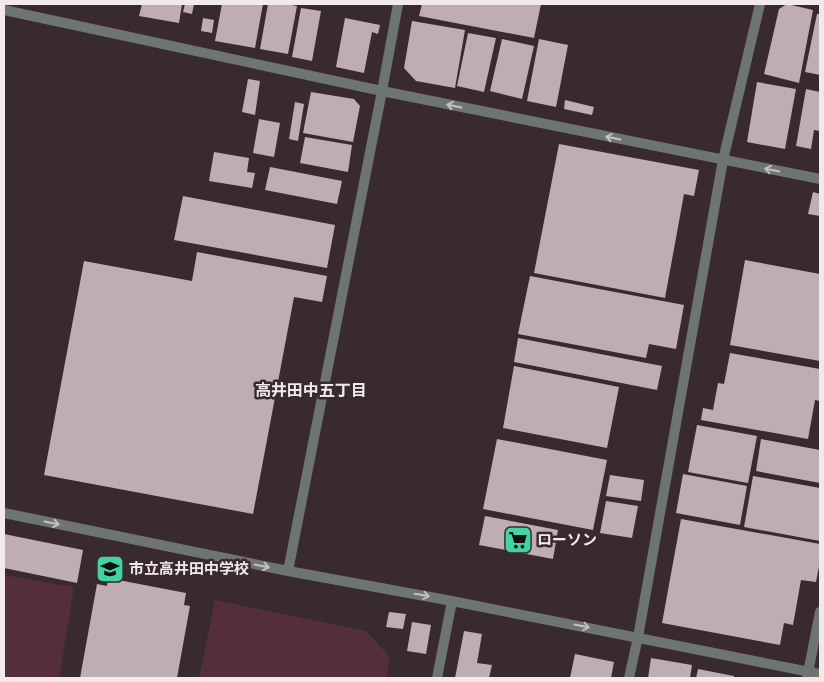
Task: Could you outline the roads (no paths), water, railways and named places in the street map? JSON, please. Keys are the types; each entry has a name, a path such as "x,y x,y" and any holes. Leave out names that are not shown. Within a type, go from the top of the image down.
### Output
{"street":[{"path":"288,571 398,4"},
{"path":"630,678 723,160 760,4"},
{"path":"4,10 382,91 820,179"},
{"path":"4,513 288,571 638,637 808,675 820,674"},
{"path":"437,678 452,601"},
{"path":"808,675 820,612"}],"place":[{"name":"ローソン","path":"518,540"},
{"name":"市立高井田中学校","path":"110,569"}],"district":[{"name":"高井田中五丁目","path":"311,391"}]}
